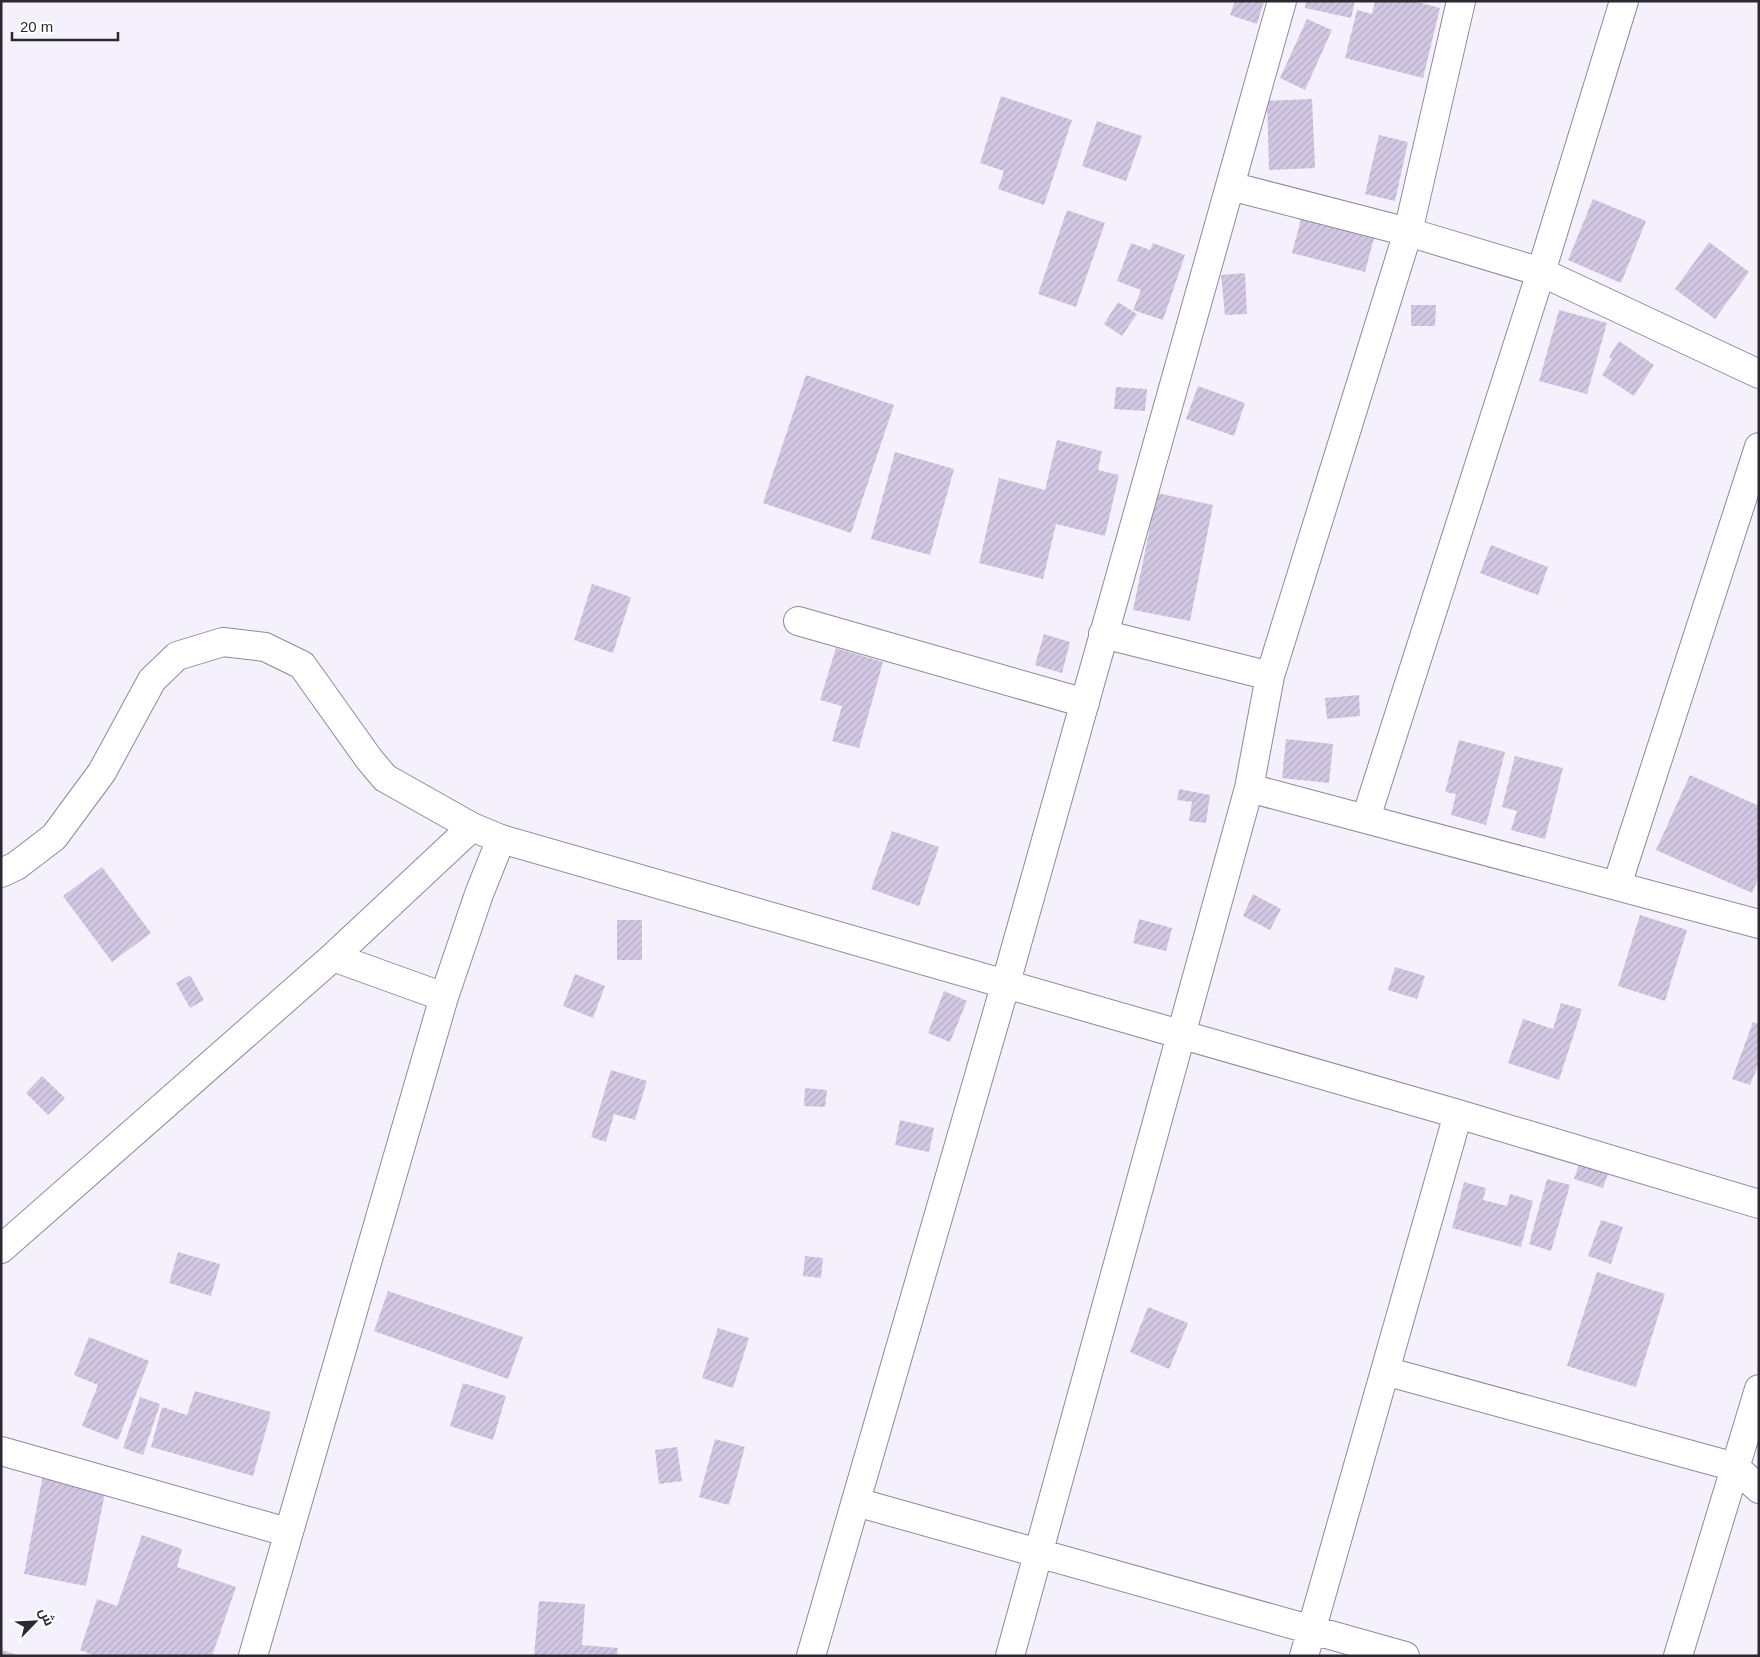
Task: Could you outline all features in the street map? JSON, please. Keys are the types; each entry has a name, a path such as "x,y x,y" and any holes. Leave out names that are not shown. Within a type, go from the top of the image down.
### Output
{"street":[{"path":"811,1656 1005,986 1282,1"},
{"path":"1010,1656 1249,788 1270,676 1408,232 1461,1"},
{"path":"1366,818 1541,272 1624,1"},
{"path":"1230,186 1408,232 1541,272 1759,374"},
{"path":"1616,885 1759,447"},
{"path":"798,621 1085,704"},
{"path":"1103,634 1270,676"},
{"path":"1,872 16,866 54,837 102,772 152,680 177,656 223,642 266,647 302,665 369,759 385,778 472,827 501,839 1005,986 1458,1114 1759,1204"},
{"path":"1249,788 1759,924"},
{"path":"1,1249 333,957 472,827"},
{"path":"253,1656 287,1532 444,997 479,894 501,839"},
{"path":"333,957 444,997"},
{"path":"1304,1656 1458,1114"},
{"path":"1385,1372 1735,1467 1759,1488"},
{"path":"1678,1656 1759,1389"},
{"path":"1,1451 287,1532"},
{"path":"856,1502 1405,1656"}],"building":[{"path":"1235,1 1264,1 1257,24 1230,15"},
{"path":"1306,1 1355,1 1351,18 1305,8"},
{"path":"1375,1 1414,1 1440,8 1423,78 1345,58 1357,10 1372,14"},
{"path":"1307,19 1332,30 1305,90 1280,78"},
{"path":"1001,96 1072,120 1044,205 998,189 1004,171 980,163"},
{"path":"1312,99 1315,168 1269,170 1267,101"},
{"path":"1097,121 1142,136 1126,181 1082,166"},
{"path":"1379,135 1408,142 1395,201 1365,194"},
{"path":"1593,199 1646,221 1621,283 1568,260"},
{"path":"1067,210 1105,223 1076,307 1038,294"},
{"path":"1301,219 1374,238 1365,272 1292,253"},
{"path":"1709,242 1749,272 1715,319 1675,289"},
{"path":"1131,243 1150,250 1153,243 1185,255 1163,320 1133,310 1141,290 1117,281"},
{"path":"1245,273 1247,314 1225,315 1221,275"},
{"path":"1118,302 1137,314 1122,336 1104,324"},
{"path":"1411,305 1436,305 1435,326 1411,326"},
{"path":"1559,310 1607,323 1587,394 1539,381"},
{"path":"1619,341 1654,365 1634,396 1602,375 1612,359 1609,357"},
{"path":"806,375 894,405 851,533 763,503"},
{"path":"1198,386 1245,403 1234,436 1186,419"},
{"path":"1116,387 1147,389 1145,411 1114,409"},
{"path":"1057,440 1102,451 1098,470 1119,475 1105,536 1056,524 1043,579 979,563 999,478 1045,490"},
{"path":"895,452 954,469 930,555 871,539"},
{"path":"1157,493 1213,505 1190,621 1133,610"},
{"path":"1491,545 1548,567 1538,595 1480,573"},
{"path":"592,584 631,597 613,653 574,640"},
{"path":"1044,634 1070,642 1062,673 1035,665"},
{"path":"836,648 883,662 859,748 832,741 842,706 820,700"},
{"path":"1359,695 1360,716 1327,719 1325,698"},
{"path":"1286,739 1333,744 1329,783 1282,778"},
{"path":"1459,740 1505,752 1486,825 1451,815 1456,794 1445,792"},
{"path":"1515,756 1563,768 1545,839 1511,830 1517,811 1502,807"},
{"path":"1690,775 1759,806 1759,877 1752,893 1656,850"},
{"path":"1179,789 1210,795 1206,823 1189,821 1192,802 1177,800"},
{"path":"892,831 939,847 919,906 871,889"},
{"path":"102,867 151,933 112,962 63,896"},
{"path":"1253,894 1281,909 1270,930 1243,916"},
{"path":"1640,915 1687,930 1665,1001 1618,986"},
{"path":"1139,919 1172,928 1166,951 1133,943"},
{"path":"617,920 642,920 642,960 617,960"},
{"path":"1395,967 1425,976 1417,999 1388,990"},
{"path":"575,974 605,986 593,1018 563,1006"},
{"path":"190,975 204,1000 190,1008 176,983"},
{"path":"944,991 967,1001 950,1042 928,1033"},
{"path":"1561,1003 1582,1009 1559,1080 1508,1063 1523,1019 1553,1029"},
{"path":"1753,1022 1759,1024 1759,1063 1750,1085 1732,1079"},
{"path":"611,1070 647,1081 635,1120 614,1114 606,1142 591,1137"},
{"path":"42,1076 65,1098 48,1115 26,1093"},
{"path":"805,1088 827,1090 825,1107 804,1106"},
{"path":"900,1120 934,1128 929,1152 895,1145"},
{"path":"1582,1155 1611,1165 1603,1188 1574,1179"},
{"path":"1547,1179 1570,1185 1551,1251 1529,1244"},
{"path":"1464,1182 1486,1188 1483,1200 1507,1206 1510,1194 1533,1201 1521,1247 1452,1228"},
{"path":"1601,1220 1623,1227 1611,1264 1588,1256"},
{"path":"178,1252 220,1264 211,1296 169,1283"},
{"path":"805,1256 823,1258 821,1278 803,1276"},
{"path":"1597,1272 1665,1294 1636,1387 1567,1366"},
{"path":"388,1291 523,1337 508,1379 374,1331"},
{"path":"1148,1307 1188,1323 1169,1369 1130,1352"},
{"path":"718,1328 749,1338 733,1388 702,1378"},
{"path":"89,1337 149,1361 118,1440 82,1426 98,1385 74,1375"},
{"path":"463,1383 506,1396 493,1440 450,1426"},
{"path":"195,1391 271,1412 253,1476 151,1447 162,1407 187,1415"},
{"path":"140,1397 160,1404 143,1455 123,1448"},
{"path":"715,1439 745,1447 729,1505 699,1497"},
{"path":"677,1447 682,1481 659,1484 655,1450"},
{"path":"44,1470 107,1483 86,1586 24,1574"},
{"path":"142,1535 182,1549 177,1567 236,1587 212,1656 96,1656 80,1650 97,1599 117,1606"},
{"path":"539,1601 585,1604 582,1645 618,1648 617,1656 534,1656"},
{"path":"1,1650 18,1655 18,1656 1,1656"}]}
